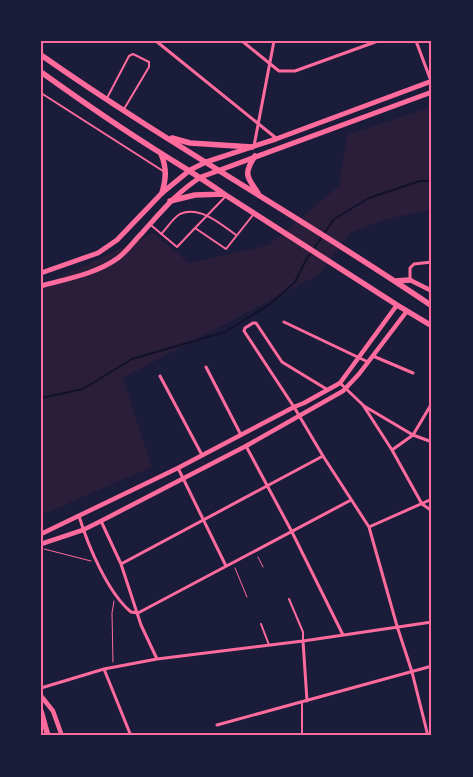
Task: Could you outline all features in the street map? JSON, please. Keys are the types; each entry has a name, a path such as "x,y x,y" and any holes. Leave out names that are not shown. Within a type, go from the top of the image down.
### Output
{"main road":[{"path":"41,55 123,111 260,195 432,306"},
{"path":"41,72 79,100 161,154 190,170 254,214 432,326"},
{"path":"41,273 98,253 117,240 162,193 190,170 206,162 276,139 431,81"},
{"path":"41,286 100,268 118,258 170,201 186,186 201,177 432,92"},
{"path":"164,136 190,143 253,147"},
{"path":"161,154 165,163 166,173 162,193"},
{"path":"255,156 247,172 248,178 260,195"},
{"path":"170,201 195,195 225,195"},
{"path":"395,281 410,280"},
{"path":"41,712 48,736"}],"street":[{"path":"156,41 276,139"},
{"path":"242,41 280,71 295,71 378,41"},
{"path":"253,147 274,41"},
{"path":"416,41 431,81"},
{"path":"432,262 414,264 410,268 410,280 432,291"},
{"path":"41,534 178,468 294,407 304,404 340,383 397,305"},
{"path":"41,546 83,530 246,446 344,389 373,356 407,311"},
{"path":"284,322 368,362"},
{"path":"328,390 282,362 256,323 244,329 369,527 412,672 428,736"},
{"path":"373,356 413,373"},
{"path":"206,367 241,435"},
{"path":"160,376 202,455"},
{"path":"340,383 344,389 363,405 412,435 432,442 432,438"},
{"path":"392,450 412,435 432,403"},
{"path":"363,405 392,450 422,504 432,512"},
{"path":"246,446 292,532 343,635"},
{"path":"121,564 323,456"},
{"path":"178,468 226,566"},
{"path":"369,527 432,499"},
{"path":"79,516 83,530 98,563 115,595 123,606 132,612 138,613 351,500"},
{"path":"101,521 121,564 146,638 157,659"},
{"path":"41,688 104,669 157,659 304,641 432,622"},
{"path":"304,641 307,700"},
{"path":"217,725 432,666"},
{"path":"104,669 131,736"},
{"path":"41,696 53,711 62,736"}],"lane":[{"path":"106,100 129,56 133,54 149,62 149,67 123,111"},
{"path":"41,93 166,173"},
{"path":"150,224 177,247 225,195"},
{"path":"161,234 179,215 188,212 207,215 237,236"},
{"path":"195,228 226,249 254,214"},
{"path":"289,599 303,632 304,641"},
{"path":"261,624 269,645"},
{"path":"302,702 302,736"}],"path":[{"path":"41,546 98,563"},
{"path":"256,551 263,567"},
{"path":"232,563 247,597"},
{"path":"113,667 112,613 115,595"}],"shaded area":[{"path":"432,107 432,209 383,220 350,233 318,275 123,378 152,467 41,515 41,286 153,233 189,263 269,245 339,186 347,135"}],"waterway":[{"path":"41,398 83,389 132,359 225,332 270,304 295,282 306,260 334,219 369,198 420,181 432,181"}]}
